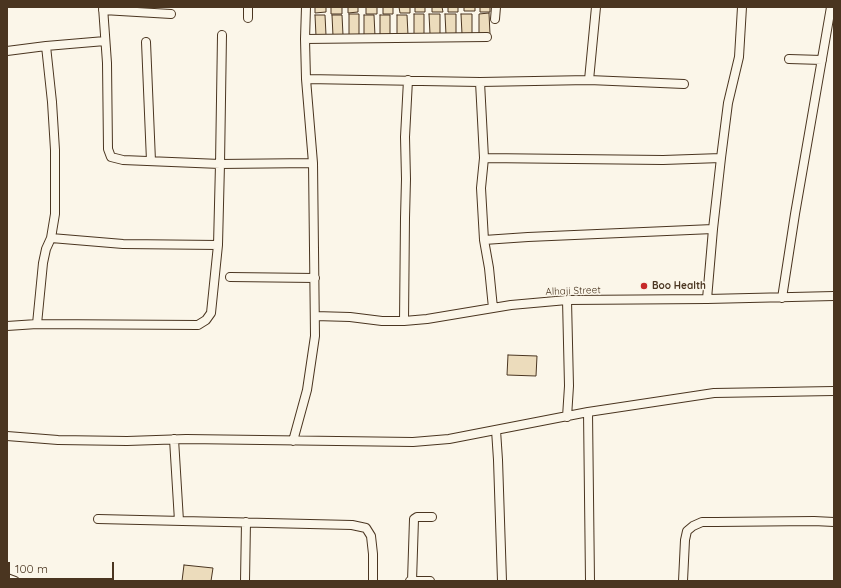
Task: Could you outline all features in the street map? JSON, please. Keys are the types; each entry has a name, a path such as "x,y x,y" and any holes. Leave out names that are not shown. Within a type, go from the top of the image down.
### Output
{"street":[{"path":"248,7 248,18"},
{"path":"293,441 307,390 315,336 313,163 306,79 306,7"},
{"path":"495,19 496,7"},
{"path":"589,80 596,7"},
{"path":"707,300 713,228 728,103 740,57 742,7"},
{"path":"782,298 795,214 832,7"},
{"path":"171,14 103,9 107,63 108,153 111,157 123,160 220,164 313,163"},
{"path":"7,326 37,324 198,325 206,320 210,313 218,245 222,35"},
{"path":"305,39 487,37"},
{"path":"7,51 105,41"},
{"path":"146,42 151,161"},
{"path":"37,324 43,264 46,249 51,238 55,214 55,150 46,46"},
{"path":"789,59 822,60"},
{"path":"306,79 480,82 589,80 684,84"},
{"path":"404,320 406,178 405,137 408,80"},
{"path":"480,82 484,158 481,188 484,240 489,268 493,308"},
{"path":"484,158 663,160 721,158"},
{"path":"484,240 713,228"},
{"path":"51,238 123,244 218,245"},
{"path":"230,277 314,278"},
{"name":"Alhaji Street","path":"315,316 382,321 427,319 510,305 567,300 707,300 834,296"},
{"path":"567,300 569,386 567,417"},
{"path":"7,436 58,440 127,441 174,439 413,442 449,439 588,412 714,393 834,391"},
{"path":"588,412 590,581"},
{"path":"496,430 502,581"},
{"path":"174,439 179,521"},
{"path":"430,581 411,581 414,519 417,517 432,517"},
{"path":"98,519 352,525 366,528 371,536 373,554 372,581"},
{"path":"245,581 246,522"},
{"path":"683,581 684,540 688,531 693,526 702,522 834,522"},
{"path":"7,578 15,581"}],"building":[{"path":"315,7 326,7 326,12 315,13"},
{"path":"331,7 342,7 342,14 331,14"},
{"path":"348,7 358,7 358,12 348,13"},
{"path":"366,7 377,7 377,14 366,14"},
{"path":"383,7 393,7 393,14 383,14"},
{"path":"399,7 410,7 410,13 400,13"},
{"path":"415,7 425,7 425,12 415,12"},
{"path":"432,7 442,7 443,12 432,12"},
{"path":"448,7 458,7 458,12 448,12"},
{"path":"464,7 475,7 475,11 464,11"},
{"path":"480,7 490,7 490,12 480,12"},
{"path":"489,13 490,34 479,34 479,14"},
{"path":"349,14 359,14 359,35 349,35"},
{"path":"414,14 424,14 424,35 414,35"},
{"path":"429,14 440,14 440,34 430,34"},
{"path":"445,14 456,14 456,35 446,35"},
{"path":"461,14 472,14 472,34 462,34"},
{"path":"315,15 325,15 326,35 316,36"},
{"path":"332,15 342,15 343,35 333,36"},
{"path":"364,15 374,15 375,36 364,36"},
{"path":"380,15 390,15 390,36 380,36"},
{"path":"397,15 407,15 408,35 397,36"},
{"path":"508,355 537,356 536,376 507,375"},
{"path":"184,565 213,568 211,581 182,581"}],"place":[{"name":"Boo Health","path":"644,286"}]}
